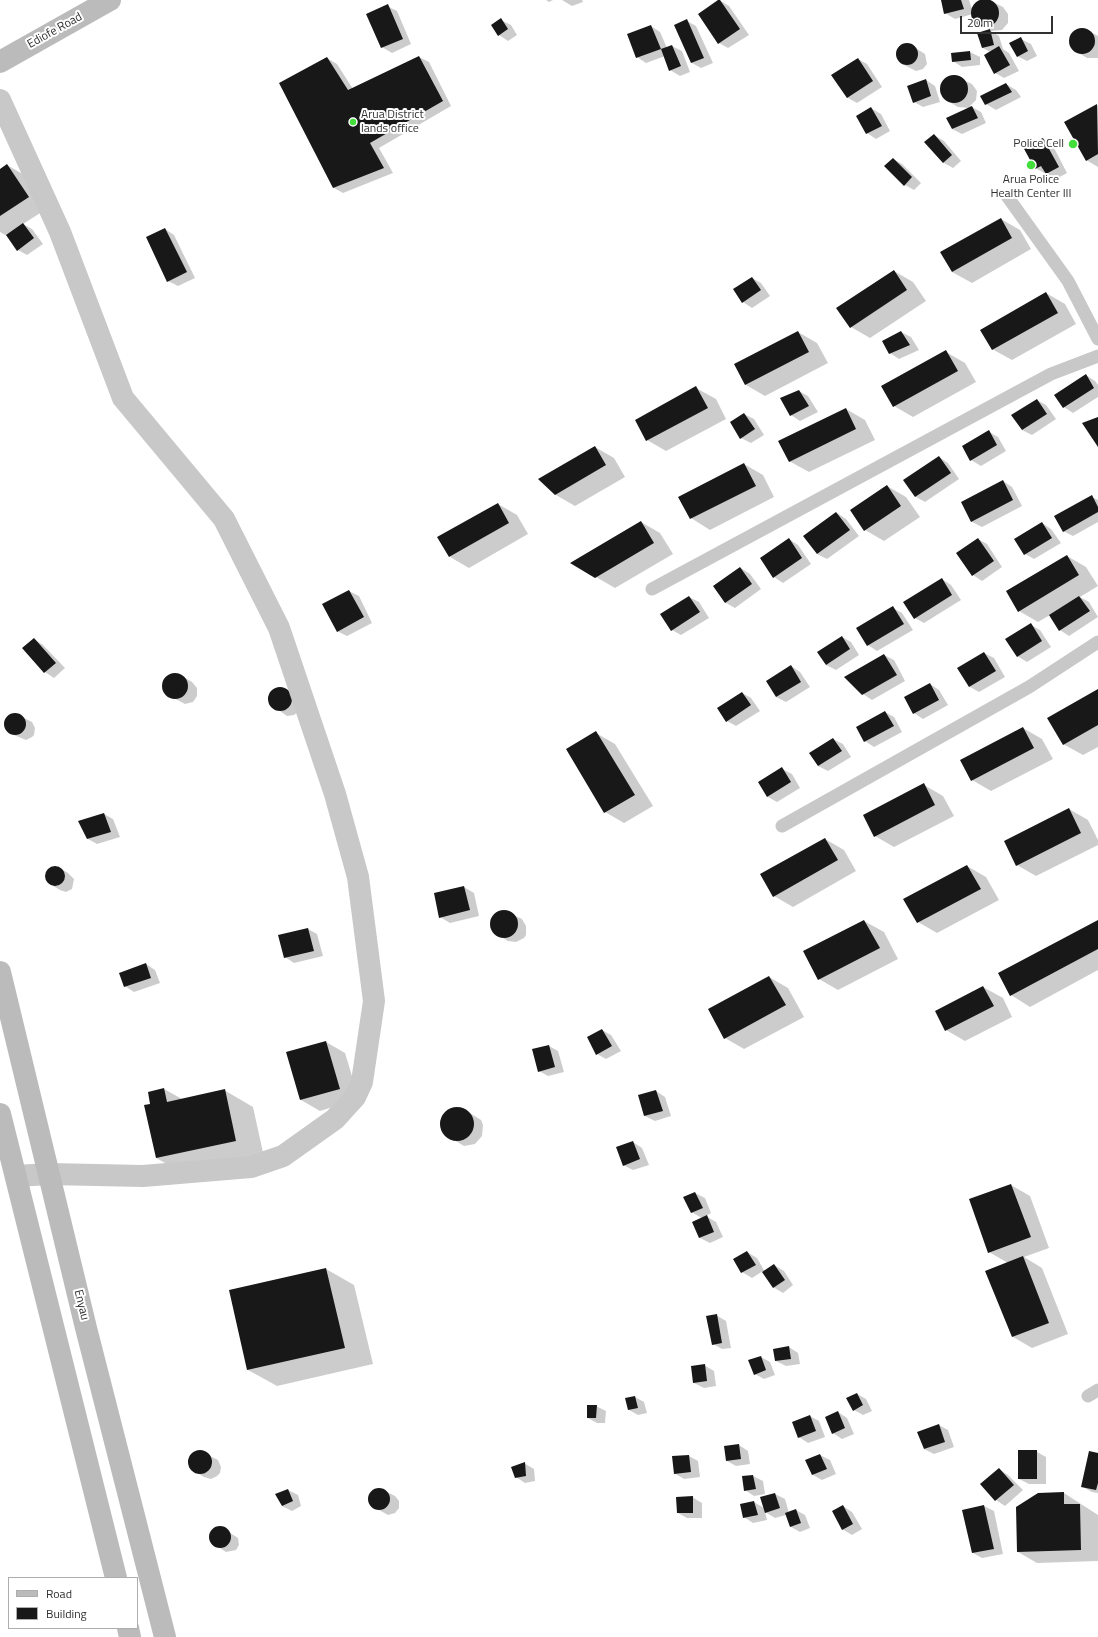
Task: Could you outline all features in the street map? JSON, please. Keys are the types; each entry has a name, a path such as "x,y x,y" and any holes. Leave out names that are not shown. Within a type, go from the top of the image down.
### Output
{"street":[{"name":"Ediofe Road","path":"0,62 110,0"},
{"path":"0,100 60,232 123,398 224,519 279,628 335,794 358,877 374,1001 362,1082 355,1097 335,1118 283,1156 250,1167 151,1175 49,1174 16,1176"},
{"name":"Enyau","path":"0,972 165,1637"},
{"path":"0,1114 116,1577"}],"lane":[{"path":"1007,196 1068,281 1098,339"},
{"path":"652,589 1051,374 1098,356"},
{"path":"782,826 1029,688 1098,642"}],"building":[{"path":"985,-1 995,3 999,13 995,23 985,27 975,23 971,13 975,3"},
{"path":"720,0 740,29 718,44 698,14"},
{"path":"941,0 961,0 964,9 944,14"},
{"path":"388,4 403,39 381,48 366,14"},
{"path":"501,18 508,29 498,36 491,25"},
{"path":"687,19 704,58 691,63 674,25"},
{"path":"651,25 661,49 636,58 627,34"},
{"path":"1082,28 1091,32 1095,41 1091,50 1082,54 1073,50 1069,41 1073,32"},
{"path":"990,29 994,45 982,48 977,33"},
{"path":"1021,37 1028,51 1017,57 1009,43"},
{"path":"907,43 915,46 918,54 915,62 907,65 899,62 896,54 899,46"},
{"path":"672,45 681,66 669,71 661,49"},
{"path":"999,46 1010,65 994,74 984,55"},
{"path":"970,51 971,60 952,62 951,53"},
{"name":"Arua District lands office","path":"419,56 443,101 370,143 384,168 333,188 279,83 327,57 348,90"},
{"path":"858,58 873,81 847,98 831,75"},
{"path":"954,75 960,76 964,79 967,83 967,95 964,99 960,102 954,103 948,102 944,99 941,95 940,89 941,83 944,79 948,76"},
{"path":"926,79 931,96 913,103 907,86"},
{"path":"1006,83 1012,92 985,105 980,96"},
{"path":"1097,104 1098,154 1086,161 1064,122"},
{"path":"972,106 978,118 952,129 946,118"},
{"path":"871,107 882,126 866,134 856,116"},
{"path":"934,134 952,155 943,163 924,142"},
{"path":"1043,138 1059,167 1046,174 1041,166 1035,169 1023,147"},
{"path":"893,158 912,177 904,186 884,166"},
{"path":"7,164 29,197 0,216 0,169"},
{"path":"1001,218 1012,238 952,272 940,252"},
{"path":"23,223 34,238 17,251 6,235"},
{"path":"165,228 187,272 167,282 146,237"},
{"path":"894,270 907,290 850,328 836,308"},
{"path":"752,277 761,290 742,303 733,289"},
{"path":"1046,292 1058,313 992,350 980,330"},
{"path":"798,331 809,352 745,385 734,364"},
{"path":"901,331 910,345 889,354 882,341"},
{"path":"946,350 958,371 893,407 881,386"},
{"path":"1086,374 1094,388 1063,408 1054,395"},
{"path":"696,386 708,408 646,441 635,420"},
{"path":"799,390 809,406 790,416 780,398"},
{"path":"1037,399 1047,414 1022,430 1011,415"},
{"path":"846,408 856,429 789,462 778,441"},
{"path":"744,413 755,429 740,439 730,422"},
{"path":"1098,417 1098,447 1082,423"},
{"path":"989,430 997,445 970,461 962,446"},
{"path":"595,446 606,465 555,495 538,479"},
{"path":"939,456 951,473 915,497 903,480"},
{"path":"744,463 756,486 690,519 678,497"},
{"path":"1003,480 1013,500 971,522 961,502"},
{"path":"887,485 901,506 864,531 850,510"},
{"path":"1092,495 1098,507 1098,512 1063,532 1054,516"},
{"path":"498,503 509,523 449,557 437,537"},
{"path":"836,512 850,530 817,554 803,536"},
{"path":"641,521 654,543 595,578 570,563"},
{"path":"1042,522 1052,538 1024,555 1014,539"},
{"path":"789,538 802,558 773,578 760,558"},
{"path":"978,538 994,561 972,576 956,553"},
{"path":"1067,555 1079,575 1018,612 1006,591"},
{"path":"740,567 752,584 725,603 713,586"},
{"path":"942,578 952,595 914,619 903,602"},
{"path":"349,590 364,617 337,632 322,604"},
{"path":"689,596 700,612 671,631 660,614"},
{"path":"1079,596 1090,611 1059,631 1049,615"},
{"path":"893,606 904,624 867,646 856,628"},
{"path":"1031,623 1042,641 1017,657 1005,639"},
{"path":"842,636 850,649 826,665 817,652"},
{"path":"34,638 56,663 44,673 22,648"},
{"path":"984,652 996,671 969,687 957,668"},
{"path":"884,654 897,675 862,695 844,677"},
{"path":"791,665 801,682 776,697 766,681"},
{"path":"175,673 184,677 188,686 184,695 175,699 166,695 162,686 166,677"},
{"path":"930,683 939,700 913,714 904,697"},
{"path":"280,687 289,690 292,699 289,708 280,711 271,708 268,699 271,690"},
{"path":"1098,689 1098,725 1063,745 1047,718"},
{"path":"742,692 751,705 726,722 717,708"},
{"path":"885,711 894,726 864,742 856,727"},
{"path":"15,713 23,716 26,724 23,732 15,735 7,732 4,724 7,716"},
{"path":"1023,727 1034,748 971,781 960,760"},
{"path":"596,731 635,795 604,813 566,749"},
{"path":"833,738 842,751 818,766 809,753"},
{"path":"782,767 791,782 767,797 758,782"},
{"path":"924,783 935,805 874,837 863,815"},
{"path":"1069,808 1081,833 1016,866 1004,841"},
{"path":"104,813 111,832 87,839 78,821"},
{"path":"825,838 838,860 773,897 760,874"},
{"path":"967,865 981,889 917,923 903,899"},
{"path":"51,866 59,866 65,872 65,880 59,886 51,886 45,880 45,872"},
{"path":"464,886 470,910 439,918 434,893"},
{"path":"504,910 514,914 518,924 514,934 504,938 494,934 490,924 494,914"},
{"path":"864,920 880,948 818,980 803,951"},
{"path":"1098,920 1098,949 1010,996 998,973"},
{"path":"308,928 314,951 284,958 278,935"},
{"path":"146,963 151,978 124,987 119,973"},
{"path":"769,976 786,1005 724,1039 708,1009"},
{"path":"983,986 994,1006 945,1031 935,1011"},
{"path":"602,1029 612,1046 596,1055 587,1037"},
{"path":"326,1041 340,1089 300,1100 286,1052"},
{"path":"549,1045 555,1067 538,1072 532,1049"},
{"path":"164,1088 167,1102 225,1089 236,1141 156,1158 144,1105 150,1104 148,1092"},
{"path":"656,1090 663,1111 644,1116 638,1095"},
{"path":"454,1107 460,1107 464,1108 471,1114 474,1124 473,1131 467,1138 460,1141 454,1141 450,1140 443,1134 440,1127 440,1121 441,1117 447,1110"},
{"path":"633,1141 640,1159 623,1166 616,1147"},
{"path":"1011,1184 1031,1237 988,1253 969,1199"},
{"path":"695,1192 703,1208 691,1213 683,1197"},
{"path":"707,1215 714,1232 699,1238 692,1222"},
{"path":"747,1251 756,1265 741,1273 733,1259"},
{"path":"1023,1256 1049,1323 1012,1337 985,1271"},
{"path":"774,1264 785,1280 773,1288 762,1272"},
{"path":"326,1268 345,1348 247,1370 229,1290"},
{"path":"717,1314 722,1343 712,1345 706,1316"},
{"path":"789,1346 791,1359 775,1361 773,1349"},
{"path":"761,1356 766,1370 754,1375 748,1360"},
{"path":"705,1364 707,1381 693,1383 691,1366"},
{"path":"857,1393 863,1405 853,1411 846,1398"},
{"path":"635,1396 638,1408 628,1410 625,1398"},
{"path":"587,1405 597,1405 596,1418 587,1418"},
{"path":"838,1411 845,1428 832,1434 825,1417"},
{"path":"810,1415 816,1431 798,1438 792,1422"},
{"path":"939,1424 945,1442 924,1449 917,1432"},
{"path":"739,1444 741,1459 726,1461 724,1446"},
{"path":"200,1450 205,1451 211,1457 211,1467 205,1473 200,1474 195,1473 189,1467 188,1462 189,1457 195,1451"},
{"path":"1018,1450 1037,1450 1037,1479 1018,1479"},
{"path":"1089,1451 1098,1453 1098,1483 1096,1490 1081,1487"},
{"path":"820,1454 827,1469 812,1475 805,1460"},
{"path":"689,1455 691,1472 674,1474 672,1456"},
{"path":"525,1462 526,1476 515,1478 511,1467"},
{"path":"999,1468 1014,1485 995,1501 980,1484"},
{"path":"753,1475 756,1489 744,1491 742,1476"},
{"path":"379,1488 387,1491 390,1499 387,1507 379,1510 371,1507 368,1499 371,1491"},
{"path":"288,1489 293,1501 282,1506 275,1494"},
{"path":"1064,1492 1064,1504 1080,1504 1081,1550 1017,1552 1016,1507 1038,1493"},
{"path":"775,1493 780,1508 765,1513 760,1497"},
{"path":"693,1496 693,1513 677,1513 676,1497"},
{"path":"754,1501 758,1515 743,1518 740,1504"},
{"path":"843,1505 853,1524 842,1530 832,1511"},
{"path":"984,1505 994,1549 972,1553 962,1510"},
{"path":"796,1509 801,1523 790,1527 785,1513"},
{"path":"220,1526 228,1529 231,1537 228,1545 220,1548 212,1545 209,1537 212,1529"}],"place":[{"name":"Arua District lands office","path":"353,122"},
{"name":"Police Cell","path":"1073,144"},
{"name":"Arua Police Health Center III","path":"1031,165"}]}
